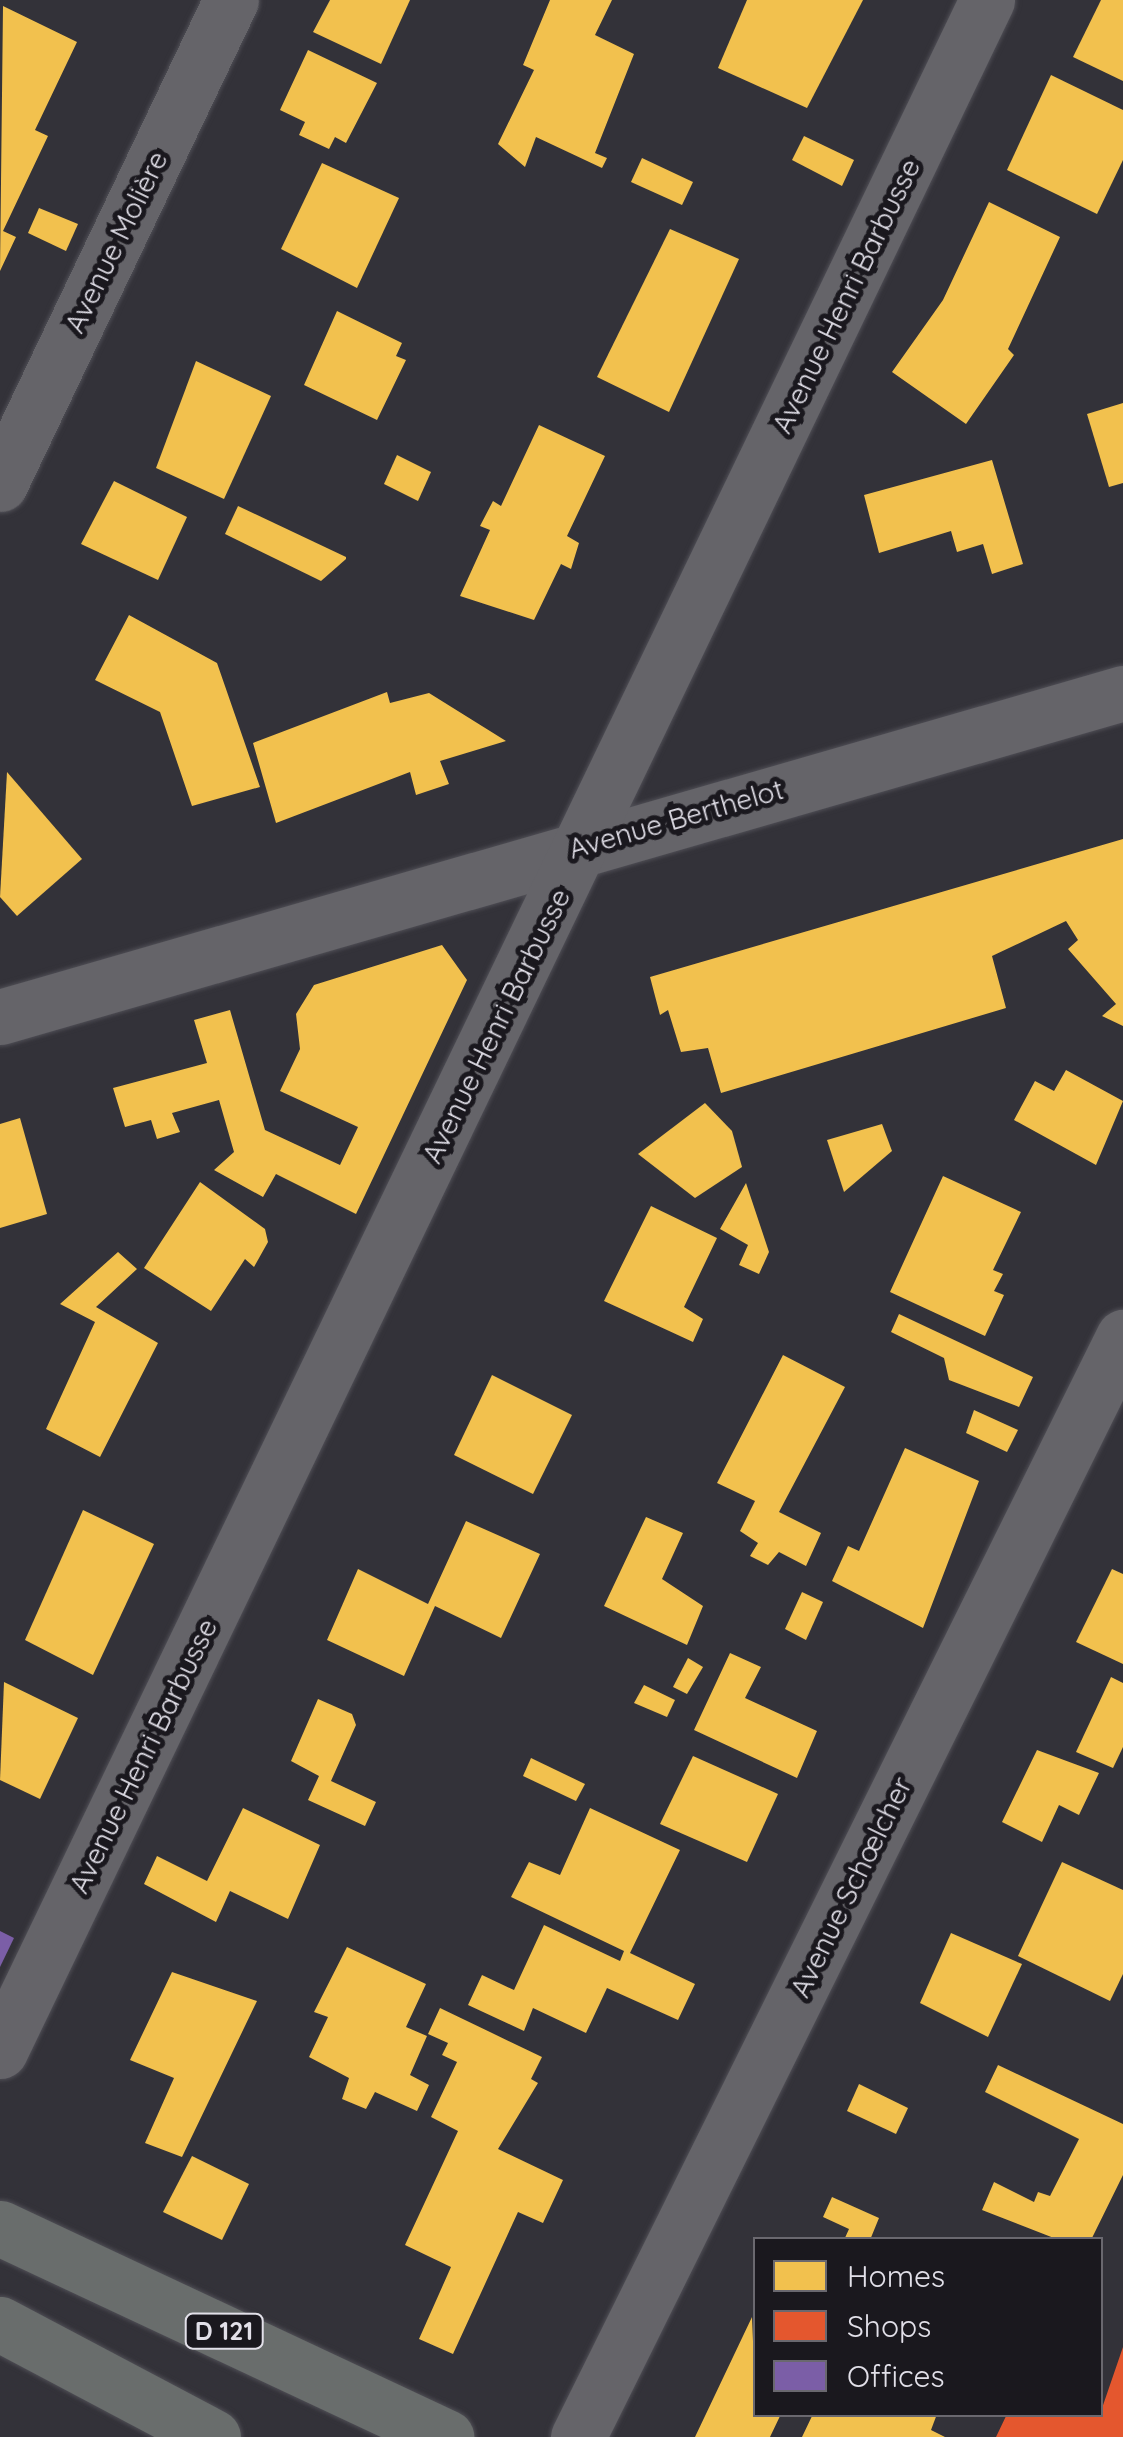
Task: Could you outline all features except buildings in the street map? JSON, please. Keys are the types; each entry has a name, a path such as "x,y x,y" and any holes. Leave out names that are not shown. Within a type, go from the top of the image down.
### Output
{"main road":[{"name":"D 121","path":"0,2228 447,2437"},
{"path":"0,2324 213,2437"}],"street":[{"name":"Avenue Molière","path":"0,484 231,0"},
{"name":"Avenue Henri Barbusse","path":"0,2051 584,845 987,0"},
{"name":"Avenue Berthelot","path":"0,1017 584,845 1123,693"},
{"name":"Avenue Schœlcher","path":"578,2437 1123,1337"}]}
